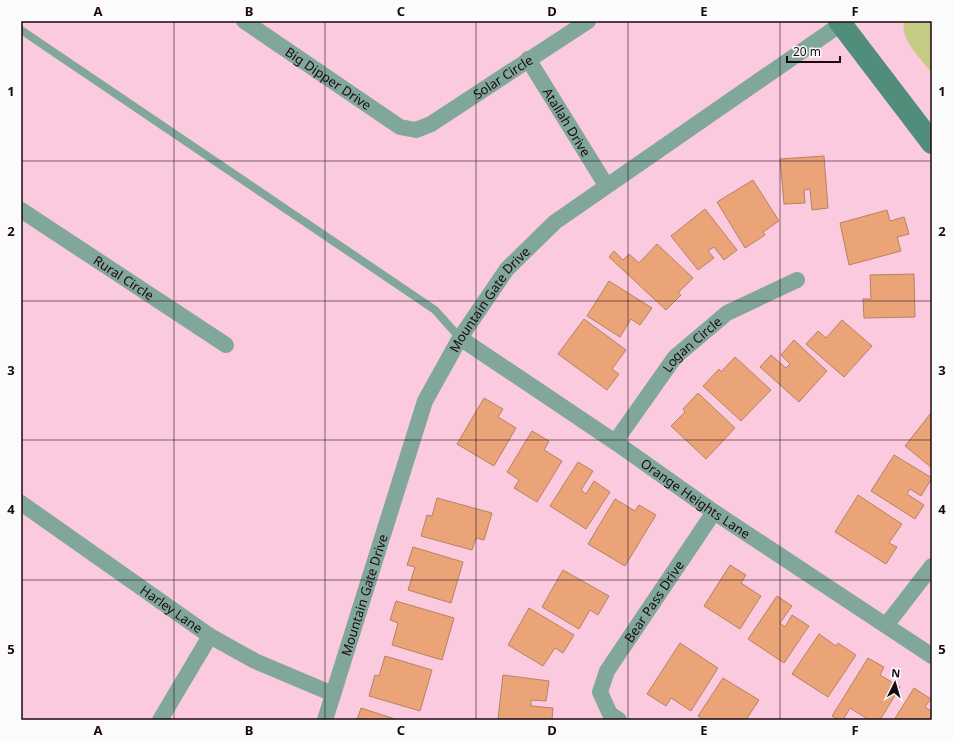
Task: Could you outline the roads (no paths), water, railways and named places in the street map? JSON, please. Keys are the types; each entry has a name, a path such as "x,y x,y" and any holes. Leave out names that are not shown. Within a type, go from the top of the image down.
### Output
{"main road":[{"path":"842,22 932,143"}],"street":[{"name":"Big Dipper Drive","path":"244,21 400,127 416,130"},
{"name":"Solar Circle","path":"416,130 431,124 588,21"},
{"name":"Mountain Gate Drive","path":"325,720 425,400 460,338 507,269 556,222 606,185 842,22"},
{"name":"Atallah Drive","path":"528,59 606,185"},
{"name":"Rural Circle","path":"21,210 226,345"},
{"name":"Logan Circle","path":"615,442 676,357 728,313 797,280"},
{"name":"Orange Heights Lane","path":"460,338 615,442 714,512 887,624 932,656"},
{"name":"Harley Lane","path":"21,503 210,636 255,661 333,694"},
{"name":"Bear Pass Drive","path":"619,720 610,714 600,692 606,671 714,512"},
{"path":"887,624 932,566"},
{"path":"160,720 210,636"}],"lane":[{"path":"21,30 435,310 460,338"}]}
